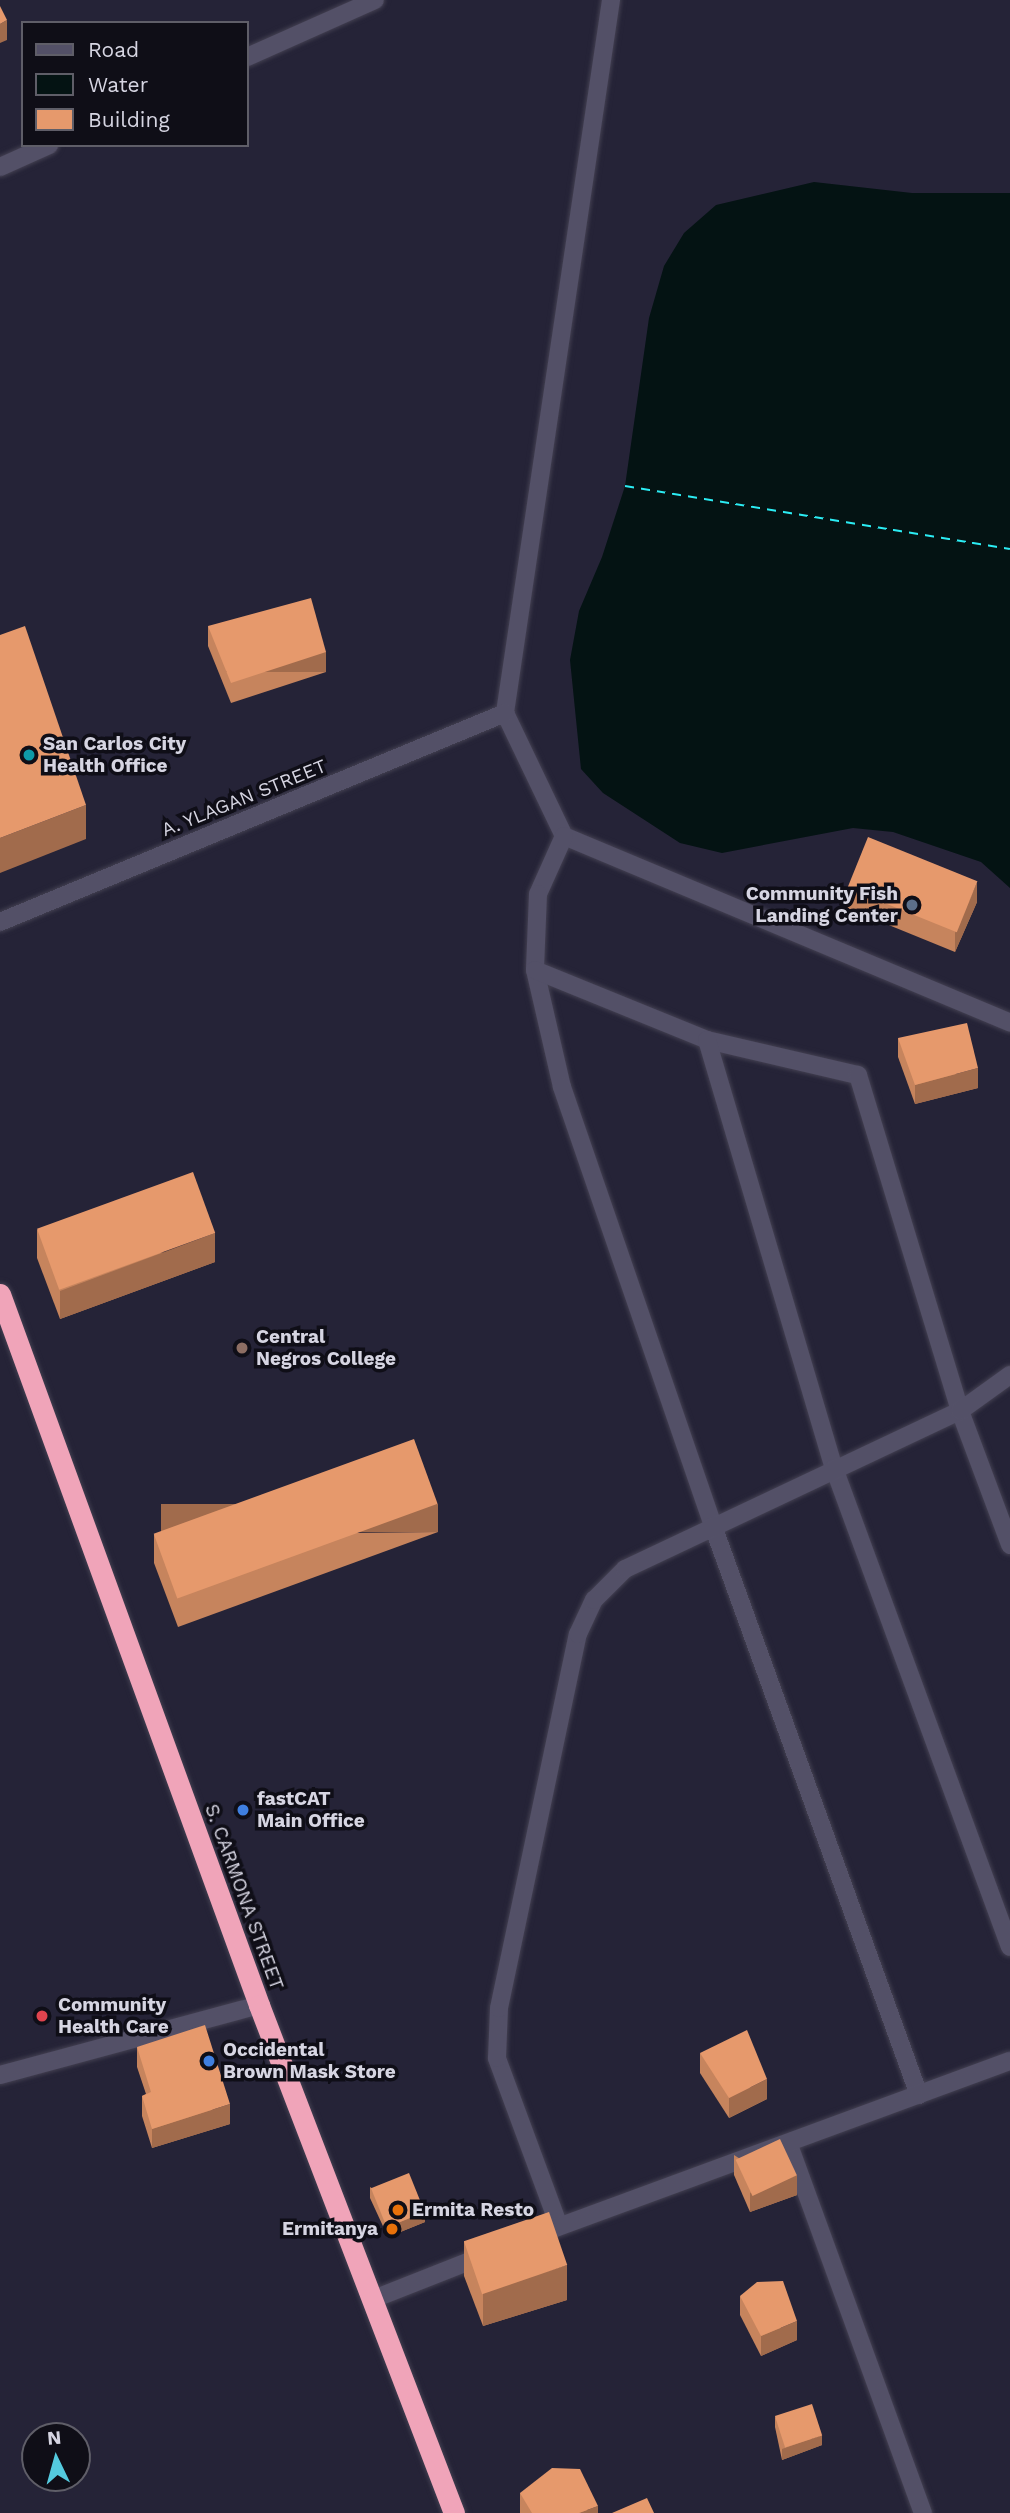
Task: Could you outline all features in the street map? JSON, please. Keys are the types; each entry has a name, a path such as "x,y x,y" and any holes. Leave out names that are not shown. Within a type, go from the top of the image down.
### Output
{"highway":[{"name":"S. CARMONA STREET","path":"0,1294 259,2006 454,2513"}],"street":[{"path":"248,57 375,0"},
{"path":"611,0 505,713 564,836 1010,1023"},
{"path":"0,167 45,147"},
{"name":"A. YLAGAN STREET","path":"0,922 505,713"},
{"path":"564,836 538,894 535,970 562,1087 713,1526 919,2095"},
{"path":"535,970 707,1041 858,1075 960,1411 1010,1545"},
{"path":"707,1041 834,1468 1010,1947"},
{"path":"559,2227 511,2103 498,2045 499,2008 575,1647 594,1600 625,1569 834,1468 960,1411 1010,1375"},
{"path":"0,2075 259,2006"},
{"path":"534,2236 789,2145 1010,2061"},
{"path":"789,2145 923,2513"},
{"path":"371,2300 509,2246"}],"water":[{"path":"814,182 912,193 1010,193 1010,888 981,862 893,832 853,828 722,853 680,843 603,793 581,769 570,660 579,611 602,557 625,486 649,318 664,266 684,233 716,205"}],"building":[{"path":"0,6 7,20 0,24"},
{"path":"311,598 326,652 231,683 208,626"},
{"name":"San Carlos City Health Office","path":"25,626 86,805 0,838 0,635"},
{"name":"Community Fish Landing Center","path":"868,837 977,881 957,932 847,888"},
{"path":"967,1023 978,1068 915,1085 898,1038"},
{"path":"193,1172 215,1233 59,1290 37,1229"},
{"path":"414,1439 438,1504 177,1599 154,1534"},
{"path":"205,2025 230,2104 152,2129 142,2096 151,2092 137,2047"},
{"path":"747,2030 767,2079 729,2098 700,2053"},
{"path":"780,2139 797,2175 752,2196 736,2160"},
{"name":"Ermita Resto","path":"409,2173 425,2212 387,2227 371,2188"},
{"path":"549,2212 567,2265 482,2294 464,2241"},
{"path":"783,2281 797,2321 761,2336 740,2296 757,2282"},
{"path":"812,2404 822,2435 785,2447 775,2416"},
{"path":"552,2468 580,2469 598,2506 579,2513 532,2513 520,2493"},
{"path":"647,2498 654,2513 612,2513"}],"ferry route":[{"path":"625,486 1010,549"}],"place":[{"name":"San Carlos City Health Office","path":"29,755"},
{"name":"Community Fish Landing Center","path":"912,905"},
{"name":"Central Negros College","path":"242,1348"},
{"name":"fastCAT Main Office","path":"243,1810"},
{"name":"Community Health Care","path":"42,2016"},
{"name":"Occidental Brown Mask Store","path":"209,2061"},
{"name":"Ermita Resto","path":"398,2210"},
{"name":"Ermitanya","path":"392,2229"}]}
